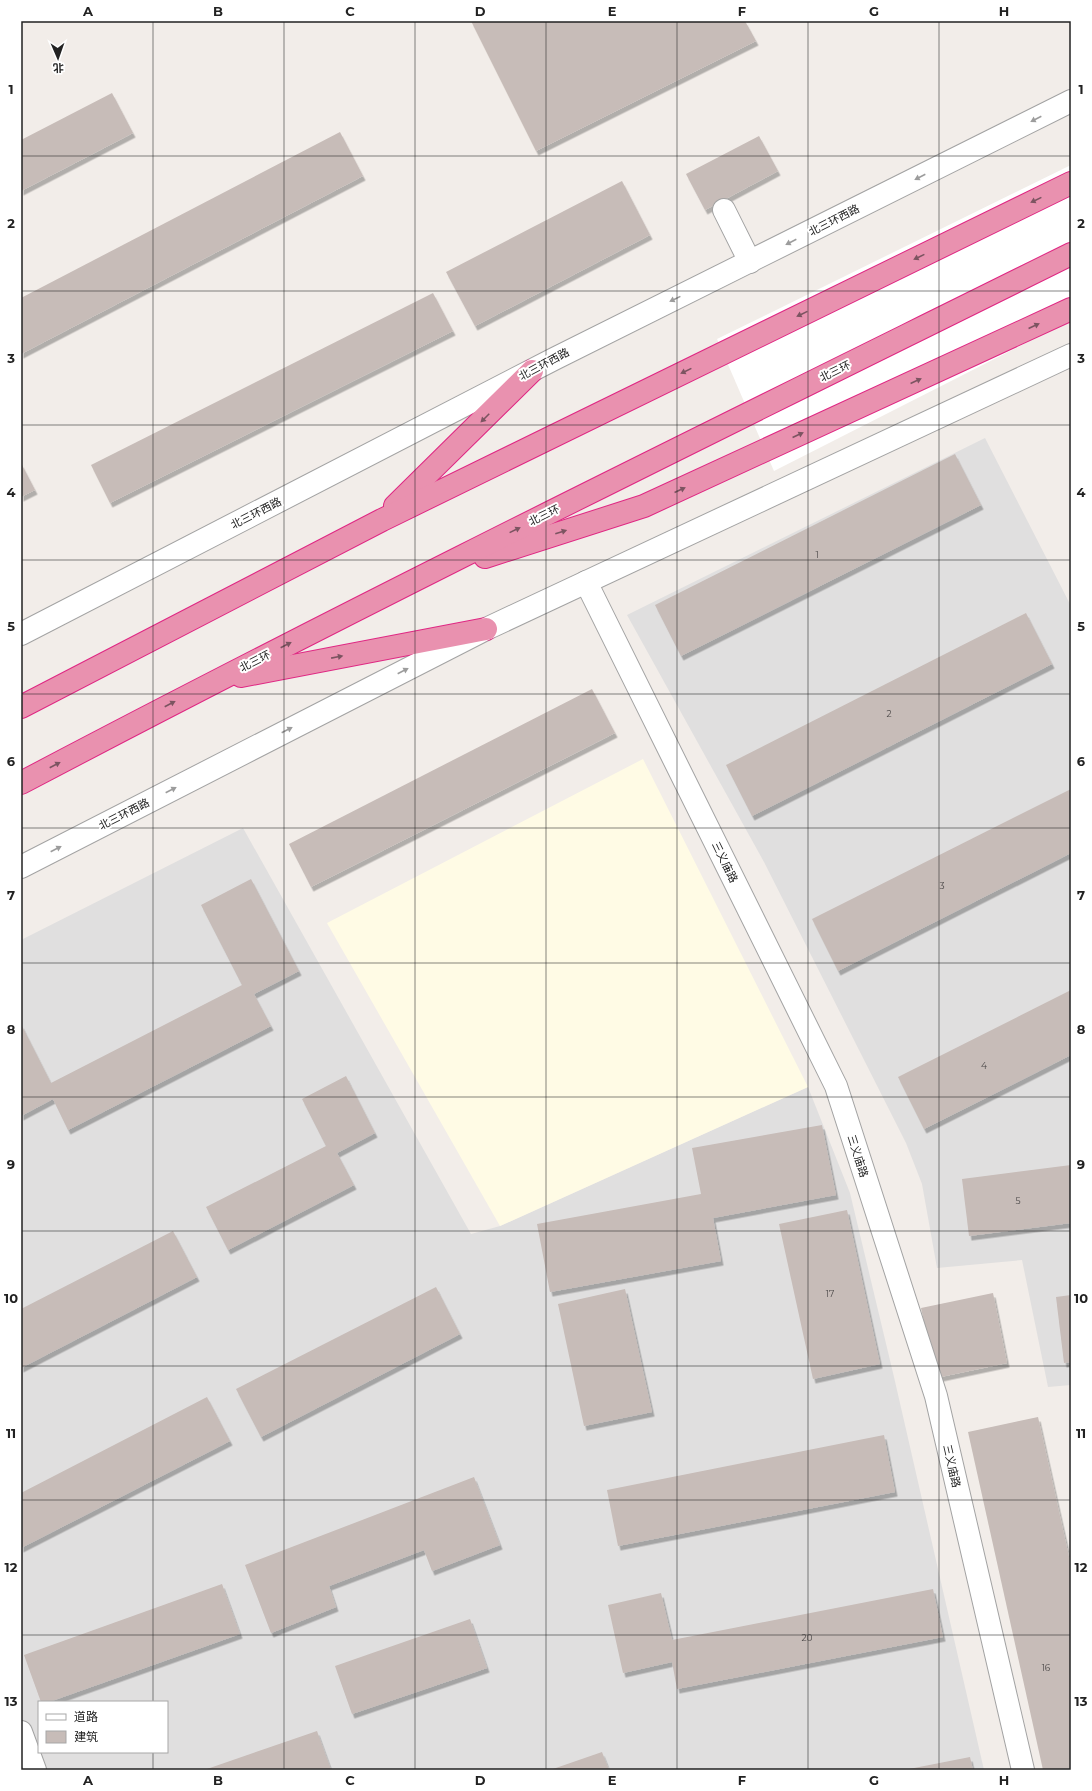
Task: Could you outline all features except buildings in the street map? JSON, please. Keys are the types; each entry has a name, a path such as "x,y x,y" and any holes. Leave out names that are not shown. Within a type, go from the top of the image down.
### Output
{"highway":[{"path":"21,707 382,520 1071,183"},
{"name":"北三环","path":"21,783 216,680 417,578 1071,254"},
{"path":"417,578 644,506 1071,310"},
{"path":"382,520 532,371"},
{"path":"216,680 486,629"}],"street":[{"name":"北三环西路","path":"21,634 532,371 1071,102"},
{"path":"724,210 750,262"},
{"name":"北三环西路","path":"21,867 486,629 1071,355"},
{"name":"三义庙路","path":"586,582 836,1086 936,1396 1023,1770"},
{"path":"21,1732 35,1770"}],"shaded area":[{"path":"985,438 1071,606 1071,1385 1048,1387 1022,1260 937,1268 922,1184 906,1143 764,862 627,615"},
{"path":"643,759 808,1087 500,1226 327,923"},
{"path":"243,828 471,1234 500,1226 808,1087 850,1193 894,1377 984,1770 21,1770 21,940"}],"pier":[{"path":"1071,165 1071,320 774,471 717,339"}]}
